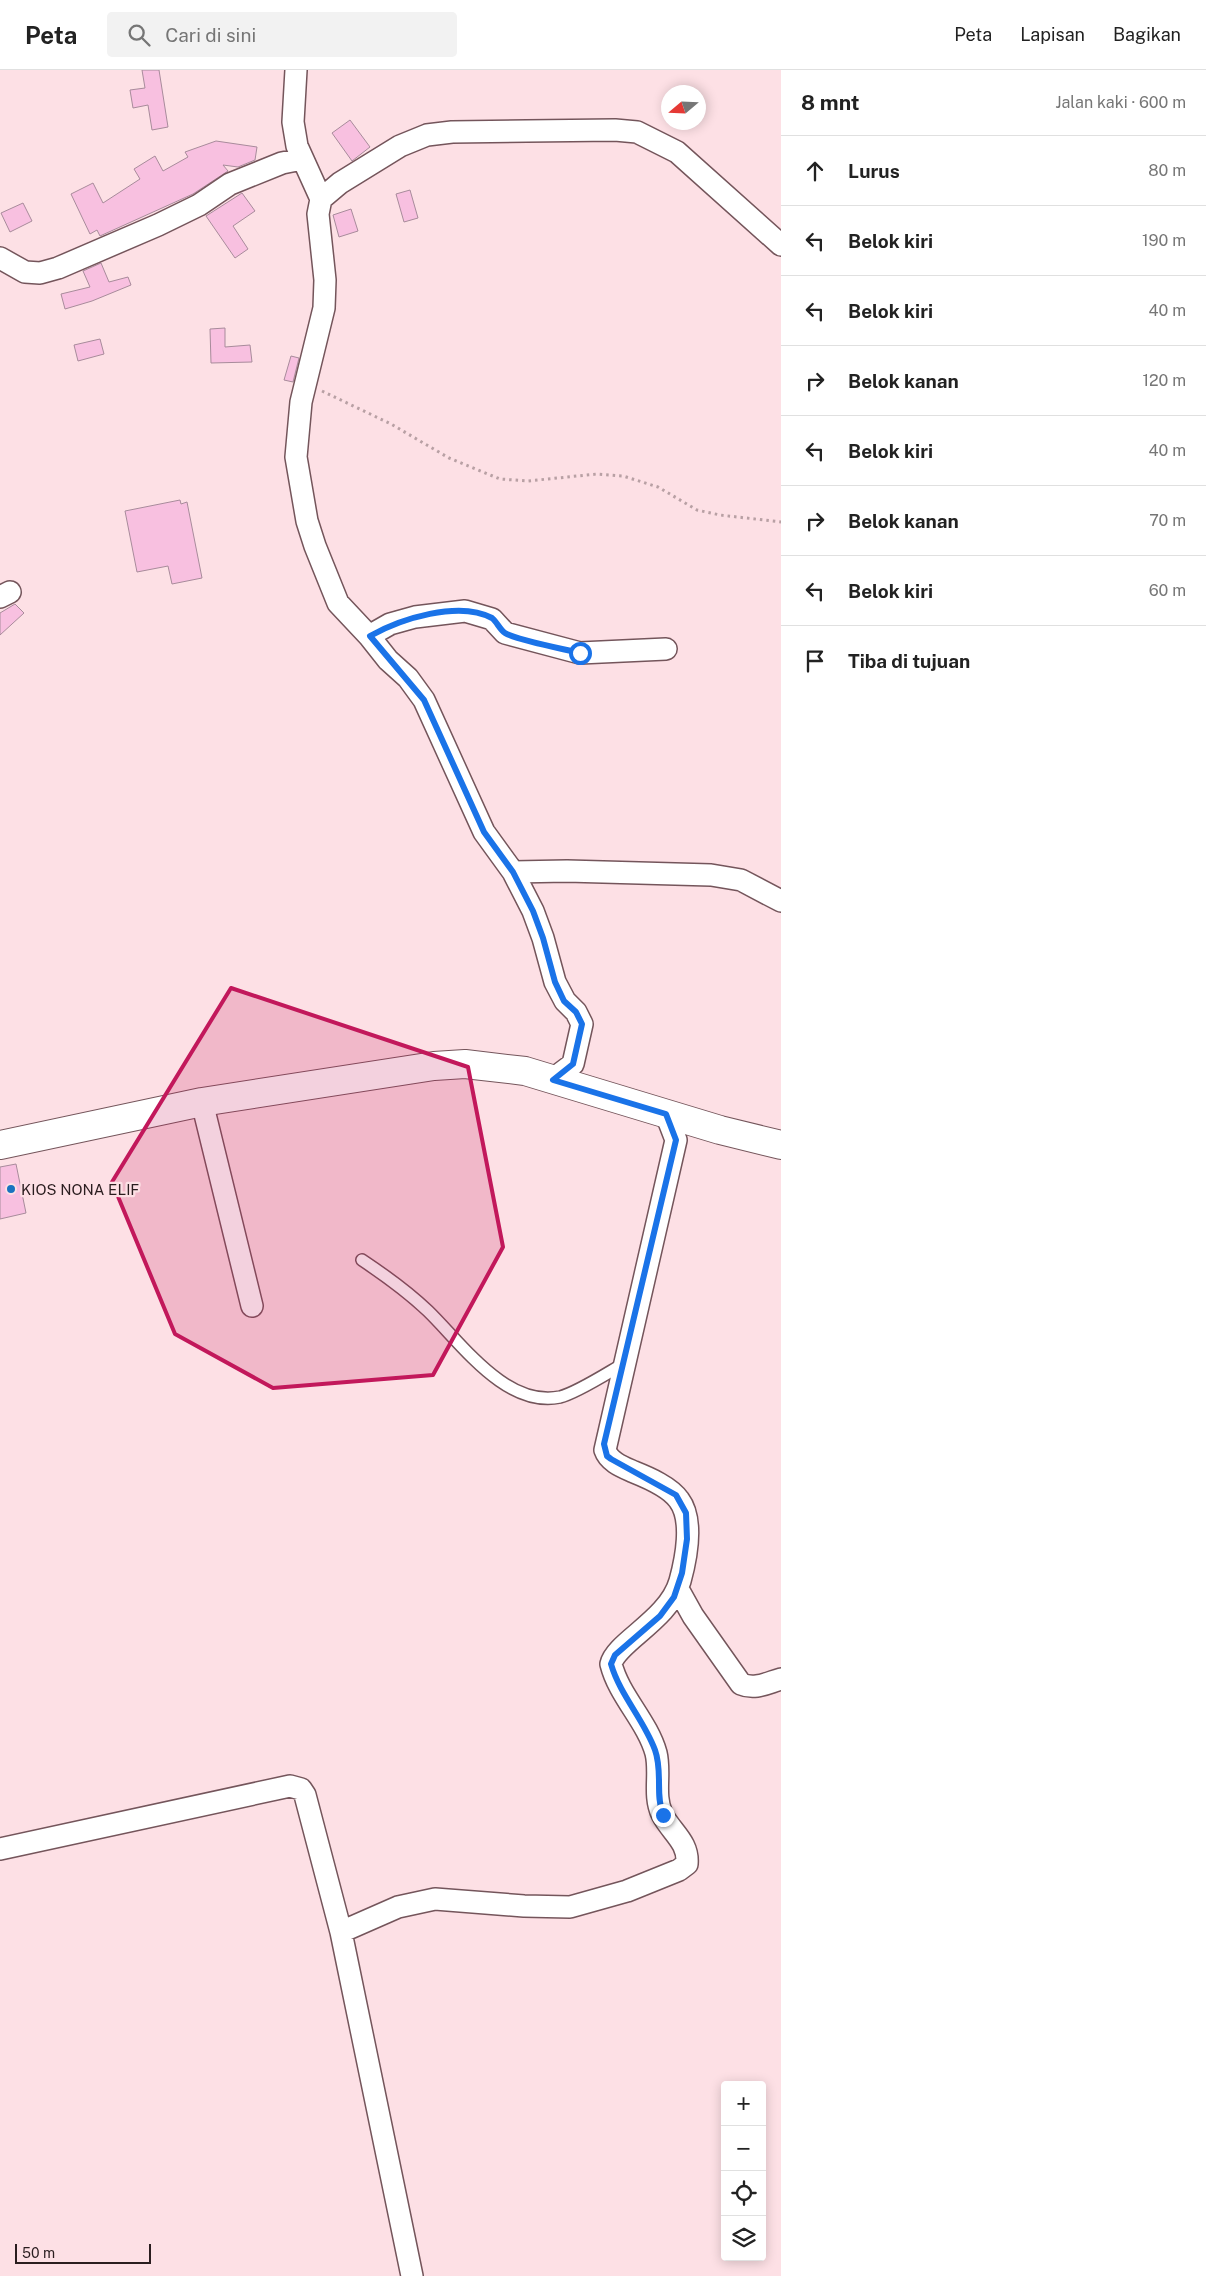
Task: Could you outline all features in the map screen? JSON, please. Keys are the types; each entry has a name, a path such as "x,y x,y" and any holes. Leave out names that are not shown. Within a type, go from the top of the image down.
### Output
{"street":[{"path":"296,70 293,122 302,160 321,199 318,214 325,280 324,308 301,402 296,457 307,520 322,565 338,602 370,636 424,700 484,832 513,872 543,938 555,982 564,1001 576,1012 582,1024 573,1064 553,1080"},
{"path":"321,199 340,183 400,146 427,135 452,132 622,131 645,135 677,152 781,245"},
{"path":"0,258 25,272 40,273 58,268 158,225 199,205 230,184 282,164 302,160"},
{"path":"370,636 390,624 415,616 465,611 492,619 505,633 580,653 666,649"},
{"path":"513,872 567,871 710,875 741,880 781,901"},
{"path":"0,1145 202,1102 434,1066 466,1064 525,1071 666,1114 781,1145"},
{"path":"202,1102 252,1306"},
{"path":"341,1932 398,1907 435,1899 516,1906 570,1907 627,1891 679,1870 687,1864 685,1847 663,1815 658,1800 659,1774 655,1751 611,1664 615,1655 660,1616 678,1589 687,1539 683,1506 676,1495 618,1464 607,1456 605,1450 676,1140 666,1114"},
{"path":"678,1589 693,1616 741,1684 755,1687 781,1678"},
{"path":"0,1849 290,1786 301,1789 305,1795 341,1932 412,2276"}],"lane":[{"path":"362,1260 397,1284 429,1312 475,1360 512,1389 536,1396 560,1397 624,1363"}],"path":[{"path":"306,387 327,393 391,424 449,458 500,479 528,481 588,474 623,476 658,487 697,510 720,515 781,522"}],"highlighted area":[{"path":"231,988 371,1033 468,1067 503,1247 433,1375 273,1388 175,1334 112,1182"}],"building":[{"path":"142,70 159,70 168,127 152,130 148,105 133,108 130,90 145,88"},
{"path":"350,120 370,147 352,161 332,133"},
{"path":"216,141 257,147 255,160 238,167 223,165 228,171 193,194 100,236 97,230 90,234 71,194 93,183 103,203 140,179 134,169 155,156 163,171 188,157 185,152"},
{"path":"410,190 418,218 404,222 396,194"},
{"path":"242,193 255,211 233,226 248,249 235,258 206,216"},
{"path":"23,203 32,221 10,232 1,213"},
{"path":"351,209 358,231 339,237 333,215"},
{"path":"101,263 109,282 128,277 131,285 92,301 65,309 61,294 90,287 83,271"},
{"path":"225,328 225,347 250,345 252,362 211,363 210,329"},
{"path":"100,339 104,354 78,361 74,345"},
{"path":"291,356 299,358 293,382 284,380"},
{"path":"180,500 181,504 187,502 202,578 172,584 168,566 137,572 125,511"},
{"path":"15,604 24,613 0,635 0,613"},
{"name":"KIOS NONA ELIF","path":"16,1164 26,1213 0,1219 0,1167"}],"place":[{"name":"KIOS NONA ELIF","path":"11,1189"}],"route":[{"path":"580,653 505,633 492,619 465,611 415,616 390,624 370,636 388,660 408,678 424,700 484,832 513,872 533,911 543,938 549,966 564,1001 579,1016 582,1024 573,1064 553,1080 666,1114 676,1140 645,1280 604,1444 607,1456 618,1464 676,1495 686,1513 687,1539 685,1559 678,1589 660,1616 622,1648 612,1659 611,1664 655,1751 659,1774 658,1800 663,1815"}]}
